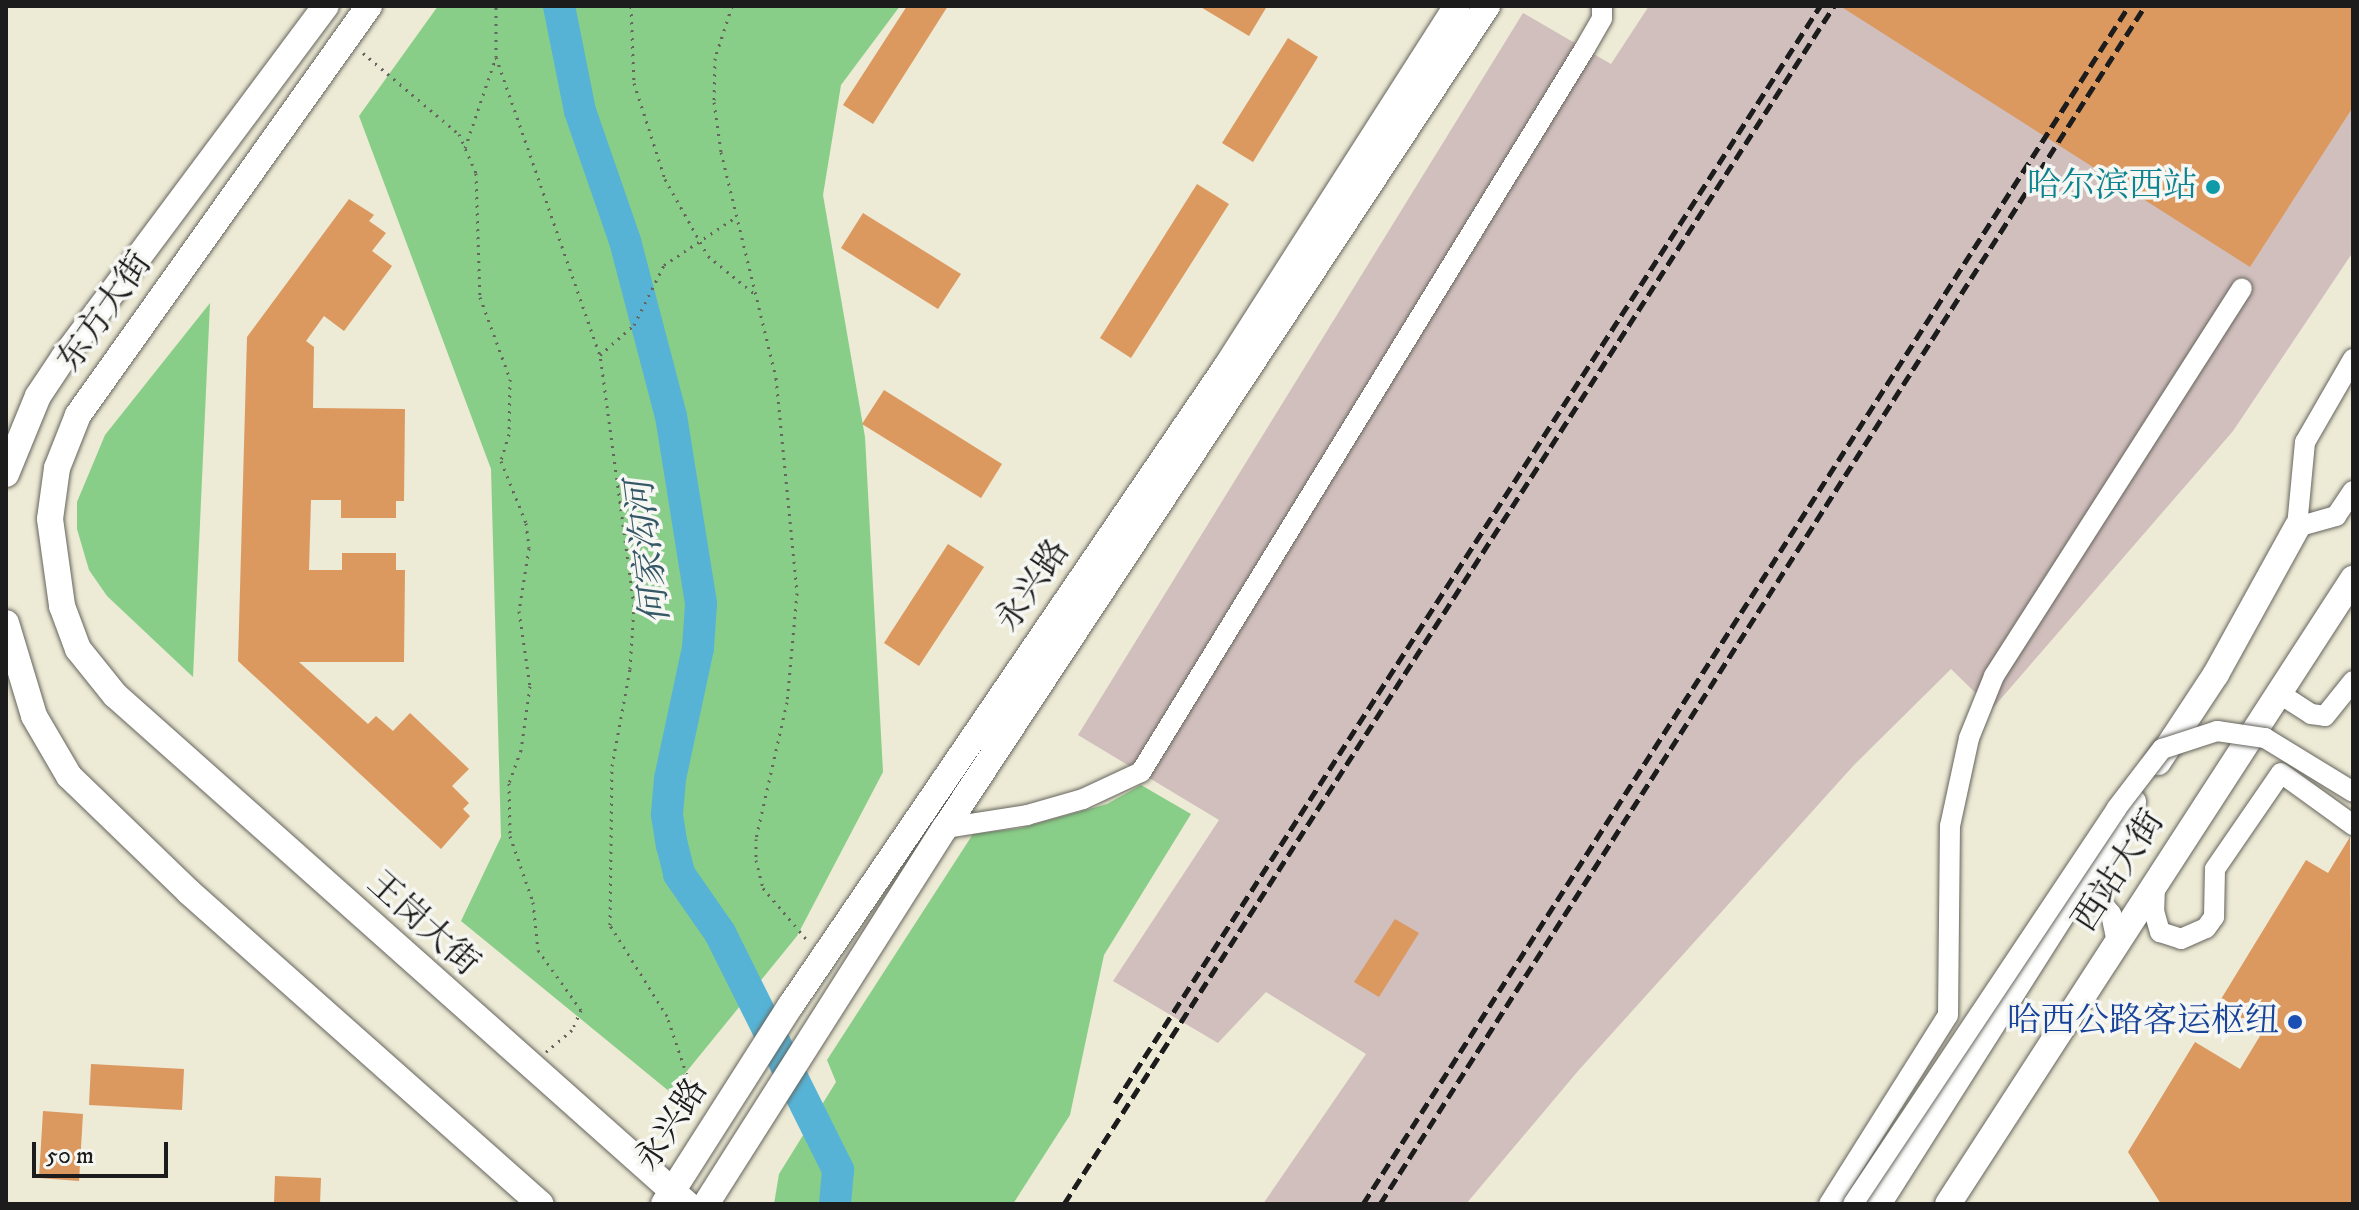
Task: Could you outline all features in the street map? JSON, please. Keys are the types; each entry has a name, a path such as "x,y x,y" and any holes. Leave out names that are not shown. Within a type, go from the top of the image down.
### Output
{"main road":[{"name":"东方大街","path":"6,474 17,438 55,370 326,6"},
{"name":"东方大街","path":"115,695 78,649 62,606 50,545 57,468 97,384 369,6"},
{"name":"永兴路","path":"674,1200 736,1091 791,1005 1226,367 1457,6"},
{"name":"永兴路","path":"706,1204 752,1124 1487,6"},
{"name":"西站大街","path":"1878,1204 2061,911 2216,674 2297,527"},
{"name":"西站大街","path":"1948,1204 2353,579"},
{"path":"6,623 34,716 69,776 189,892 541,1204"},
{"name":"王岗大街","path":"115,695 674,1200"}],"lane":[{"path":"945,828 1027,815 1083,799 1141,772 1585,48 1602,18 1602,6"},
{"path":"1829,1204 1948,1015 1950,826 1969,738 1994,676 2242,288"},
{"path":"2353,359 2305,442 2297,527 2336,516 2353,491"},
{"path":"2277,692 2304,711 2325,716 2353,681"},
{"path":"1853,1204 2116,809 2162,749 2217,731 2265,738 2353,792"},
{"path":"2156,882 2154,911 2160,932 2181,939 2206,928 2214,917 2215,869 2281,773 2353,825"},
{"path":"2061,911 2088,900 2101,902 2111,914 2117,942"}],"path":[{"path":"465,148 496,57 496,6"},
{"path":"631,6 634,83 665,179 697,241 721,271 756,295"},
{"path":"732,6 715,58 714,102 736,217 776,378 797,593 783,731 756,839 756,860 763,888 782,916 813,946"},
{"path":"345,38 459,134 476,173 480,297 510,379 509,434 501,461 526,523 529,548 519,611 530,686 521,750 509,783 510,836 533,902 538,950 581,1010 572,1030 528,1067"},
{"path":"496,57 600,355 634,606 630,669 612,766 610,925 667,1016 692,1090"},
{"path":"600,355 623,340 653,281 682,251 736,217"}],"shaded area":[{"path":"1649,6 2353,6 2353,252 2233,431 1992,709 1951,669 1854,765 1578,1071 1466,1204 1263,1204 1366,1054 1266,992 1218,1043 1113,981 1219,820 1078,735 1523,13 1611,64"}],"green space":[{"path":"438,6 900,6 841,85 823,195 865,437 883,772 797,936 670,1092 461,921 501,837 491,469 359,116"},
{"path":"210,303 193,677 107,596 89,570 77,529 77,502 105,435"},
{"path":"1141,785 1191,814 1104,955 1070,1115 1013,1204 774,1204 779,1174 836,1082 827,1060 973,834 1021,828 1107,804"}],"building":[{"path":"907,6 948,6 873,124 843,105"},
{"path":"1199,6 1267,6 1249,36"},
{"name":"哈尔滨西站","path":"1840,6 2353,6 2353,107 2250,267"},
{"path":"1288,38 1318,57 1253,162 1222,143"},
{"path":"1197,184 1229,204 1131,358 1100,338"},
{"path":"349,199 374,215 369,221 386,233 372,251 392,266 344,331 324,316 306,341 314,347 313,408 405,409 404,501 396,501 396,518 341,518 341,500 311,500 309,570 342,570 342,553 396,553 396,570 405,570 404,662 299,662 368,724 376,716 393,731 410,713 469,769 452,786 469,803 463,809 470,816 441,849 238,661 247,337"},
{"path":"863,213 961,274 938,309 841,248"},
{"path":"884,390 1002,464 981,498 862,424"},
{"path":"948,544 984,567 919,666 884,643"},
{"name":"哈西公路客运枢纽","path":"2350,837 2353,1204 2161,1204 2128,1152 2195,1042 2240,1069 2260,1036 2215,1009 2306,860 2328,873"},
{"path":"1395,919 1419,933 1379,997 1354,982"},
{"path":"91,1064 184,1069 182,1110 89,1105"},
{"path":"43,1111 83,1114 79,1181 39,1178"},
{"path":"275,1176 321,1178 320,1204 274,1204"}],"waterway":[{"name":"何家沟河","path":"559,6 580,111 625,241 671,416 701,604 698,648 670,779 667,815 672,845 679,874 720,933 838,1170 835,1204"}],"railway":[{"path":"1115,1103 1820,6"},
{"path":"1064,1204 1834,6"},
{"path":"1363,1204 2129,6"},
{"path":"1380,1204 2145,6"}],"place":[{"name":"哈尔滨西站","path":"2213,187"},
{"name":"哈西公路客运枢纽","path":"2295,1022"}]}
